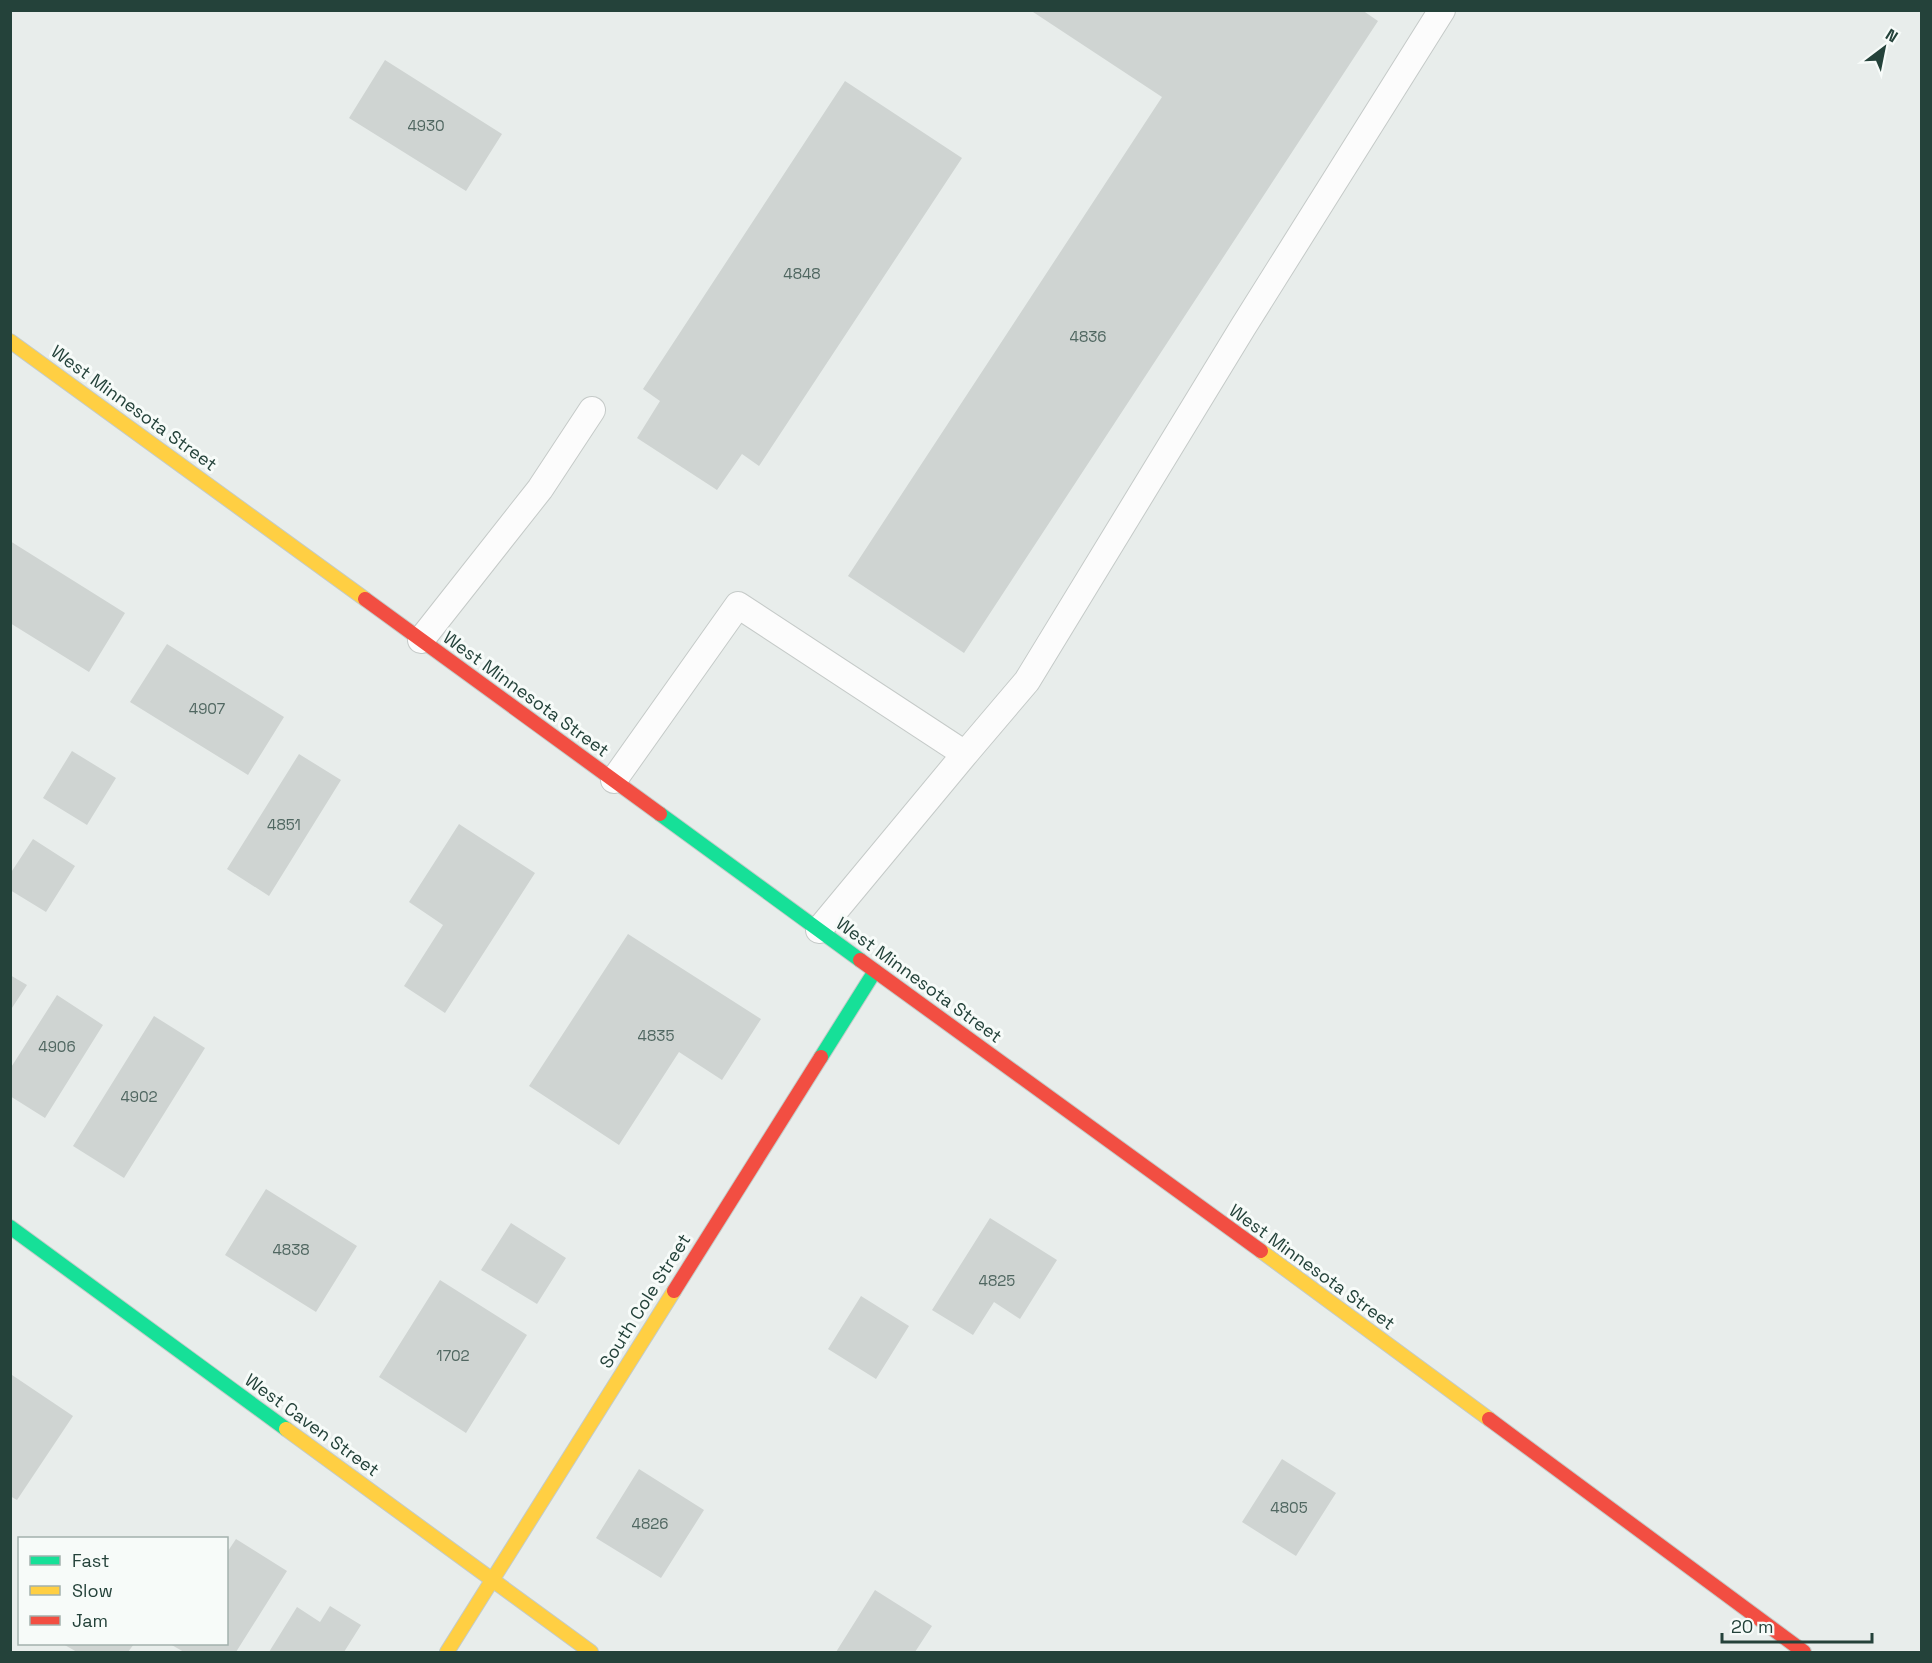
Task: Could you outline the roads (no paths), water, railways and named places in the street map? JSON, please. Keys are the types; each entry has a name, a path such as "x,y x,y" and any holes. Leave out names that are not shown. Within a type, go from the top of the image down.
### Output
{"street":[{"name":"West Minnesota Street","path":"10,341 1206,1211 1804,1653"},
{"name":"South Cole Street","path":"447,1653 875,971"},
{"name":"West Caven Street","path":"10,1227 591,1653"}],"lane":[{"path":"819,930 1027,681 1243,327 1442,10"},
{"path":"422,640 540,489 592,410"},
{"path":"614,780 738,605 964,754"}]}
